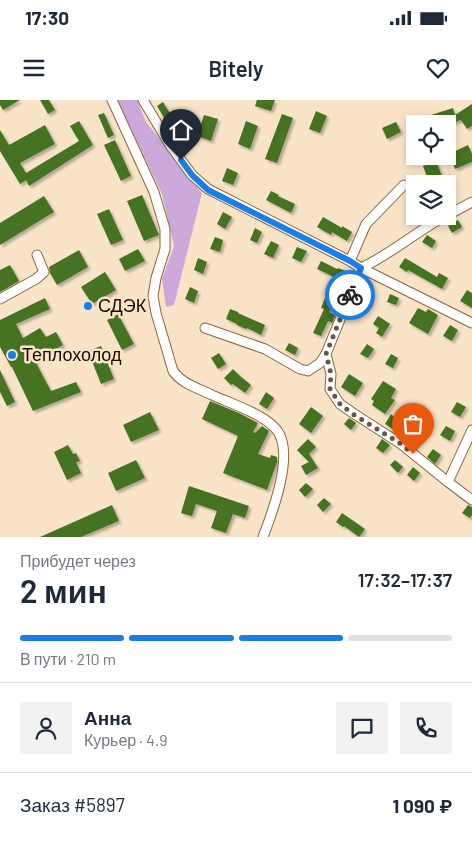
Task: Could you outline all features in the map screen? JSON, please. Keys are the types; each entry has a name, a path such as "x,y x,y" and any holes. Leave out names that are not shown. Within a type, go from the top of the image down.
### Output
{"street":[{"path":"112,100 154,192 165,229 165,249 156,278 153,296 172,371 191,386 268,422 280,435 284,458 278,492 263,537"},
{"path":"143,100 170,145 192,175 208,190 472,323"},
{"path":"350,261 366,224 404,185"},
{"path":"456,211 472,202"},
{"path":"205,328 265,349 300,369 308,371 320,363 326,354 361,268 380,259 415,233 430,225"},
{"path":"0,299 36,279 44,272 37,255"},
{"path":"326,354 331,374 330,389 340,404 401,444 472,500"},
{"path":"448,482 472,430"}],"shaded area":[{"path":"117,100 137,100 146,122 202,193 174,305 166,307 162,279 174,246 162,194"}],"building":[{"path":"0,100 20,100 3,110"},
{"path":"40,100 49,100 55,110 48,114"},
{"path":"257,100 275,100 271,111 255,106"},
{"path":"163,102 172,117 166,121 157,106"},
{"path":"472,104 472,126 467,129 461,120 456,122 455,115"},
{"path":"453,108 455,115 431,115"},
{"path":"316,111 327,116 320,133 309,129"},
{"path":"104,113 114,135 108,138 98,115"},
{"path":"282,114 293,118 277,163 265,159"},
{"path":"204,115 218,119 211,141 197,136"},
{"path":"79,121 93,145 29,186 26,180 20,184 0,151 0,130 9,145 45,125 55,144 20,163 26,173 79,141 70,126"},
{"path":"246,121 258,126 250,149 238,144"},
{"path":"396,122 401,132 387,139 382,128"},
{"path":"183,128 189,138 179,143 174,134"},
{"path":"115,140 131,176 121,181 104,145"},
{"path":"468,145 472,154 472,162 455,169 453,165 456,165 456,151"},
{"path":"438,165 442,175 426,175 423,166"},
{"path":"227,168 238,173 233,185 222,181"},
{"path":"271,191 295,204 291,213 266,200"},
{"path":"142,195 159,235 144,241 127,201"},
{"path":"44,196 54,212 0,245 0,223"},
{"path":"109,209 123,240 111,245 97,214"},
{"path":"223,212 232,217 225,229 217,224"},
{"path":"323,217 352,232 347,241 332,232 331,235 317,227"},
{"path":"458,220 462,227 452,233 448,226 456,225"},
{"path":"255,228 262,232 257,243 250,240"},
{"path":"427,235 436,241 432,248 422,242"},
{"path":"215,237 223,240 220,252 210,249"},
{"path":"271,241 279,245 273,258 264,254"},
{"path":"297,247 307,251 301,262 292,258"},
{"path":"138,249 145,261 125,271 119,259"},
{"path":"79,250 88,267 57,285 50,273 49,267"},
{"path":"198,258 207,262 203,274 194,270"},
{"path":"405,258 437,277 439,273 448,278 442,289 399,267"},
{"path":"321,261 346,271 342,281 317,269"},
{"path":"10,265 19,281 0,292 0,270"},
{"path":"105,272 116,290 92,304 81,287"},
{"path":"190,287 198,291 194,303 185,299"},
{"path":"467,290 472,293 472,308 460,301"},
{"path":"390,294 399,298 396,305 387,302"},
{"path":"45,298 50,309 16,324 23,338 40,328 46,337 56,332 63,345 35,361 51,391 76,382 81,392 33,411 0,347 0,320"},
{"path":"325,298 334,302 329,312 335,315 332,323 328,321 321,336 313,333 324,309 321,308"},
{"path":"418,308 426,312 428,309 438,315 428,334 409,323"},
{"path":"230,309 265,325 261,335 226,319"},
{"path":"118,314 134,344 122,350 107,320"},
{"path":"378,316 390,324 382,337 376,333 379,328 373,324"},
{"path":"450,325 458,330 452,341 443,336"},
{"path":"289,343 298,348 295,355 285,350"},
{"path":"367,344 374,349 368,358 360,354"},
{"path":"101,346 114,379 101,384 88,351"},
{"path":"219,353 226,364 218,369 211,358"},
{"path":"391,354 398,358 393,368 385,364"},
{"path":"233,369 251,385 245,393 233,384 231,385 224,378"},
{"path":"0,370 15,402 7,406 0,392"},
{"path":"349,374 363,383 355,396 341,387"},
{"path":"383,381 396,389 391,398 395,400 385,414 372,405 374,401 371,399"},
{"path":"266,392 274,398 267,409 259,404"},
{"path":"210,401 258,423 253,432 255,433 262,426 269,431 258,454 270,458 271,455 277,457 267,490 223,473 238,436 202,419"},
{"path":"457,402 466,407 460,417 451,412"},
{"path":"311,407 323,416 311,433 299,424"},
{"path":"150,412 159,430 131,442 123,425"},
{"path":"391,414 399,421 393,429 385,424"},
{"path":"349,418 356,423 351,430 344,424"},
{"path":"446,426 455,431 450,441 440,435"},
{"path":"308,439 316,447 309,454 318,468 306,475 301,466 309,462 297,450"},
{"path":"382,439 390,445 383,453 376,448"},
{"path":"68,445 73,454 76,453 80,461 76,462 81,473 67,480 54,452"},
{"path":"433,449 441,455 435,464 427,457"},
{"path":"136,460 145,478 116,491 108,473"},
{"path":"395,460 403,467 398,473 390,465"},
{"path":"413,467 420,473 414,481 407,475"},
{"path":"306,483 313,489 305,497 299,490"},
{"path":"189,486 249,506 245,518 233,514 226,533 211,528 217,511 196,504 192,516 181,513"},
{"path":"324,498 331,504 323,512 317,505"},
{"path":"112,505 119,521 81,537 40,537"},
{"path":"468,505 472,507 470,518 462,513"},
{"path":"342,513 365,529 359,537 336,522"}],"way so far":[{"path":"350,295 326,354 331,374 330,389 340,404 413,454"}],"place":[{"name":"СДЭК","path":"88,306"},
{"name":"Теплохолод","path":"12,355"}],"route":[{"path":"181,160 192,175 208,190 361,268 350,295"}]}
